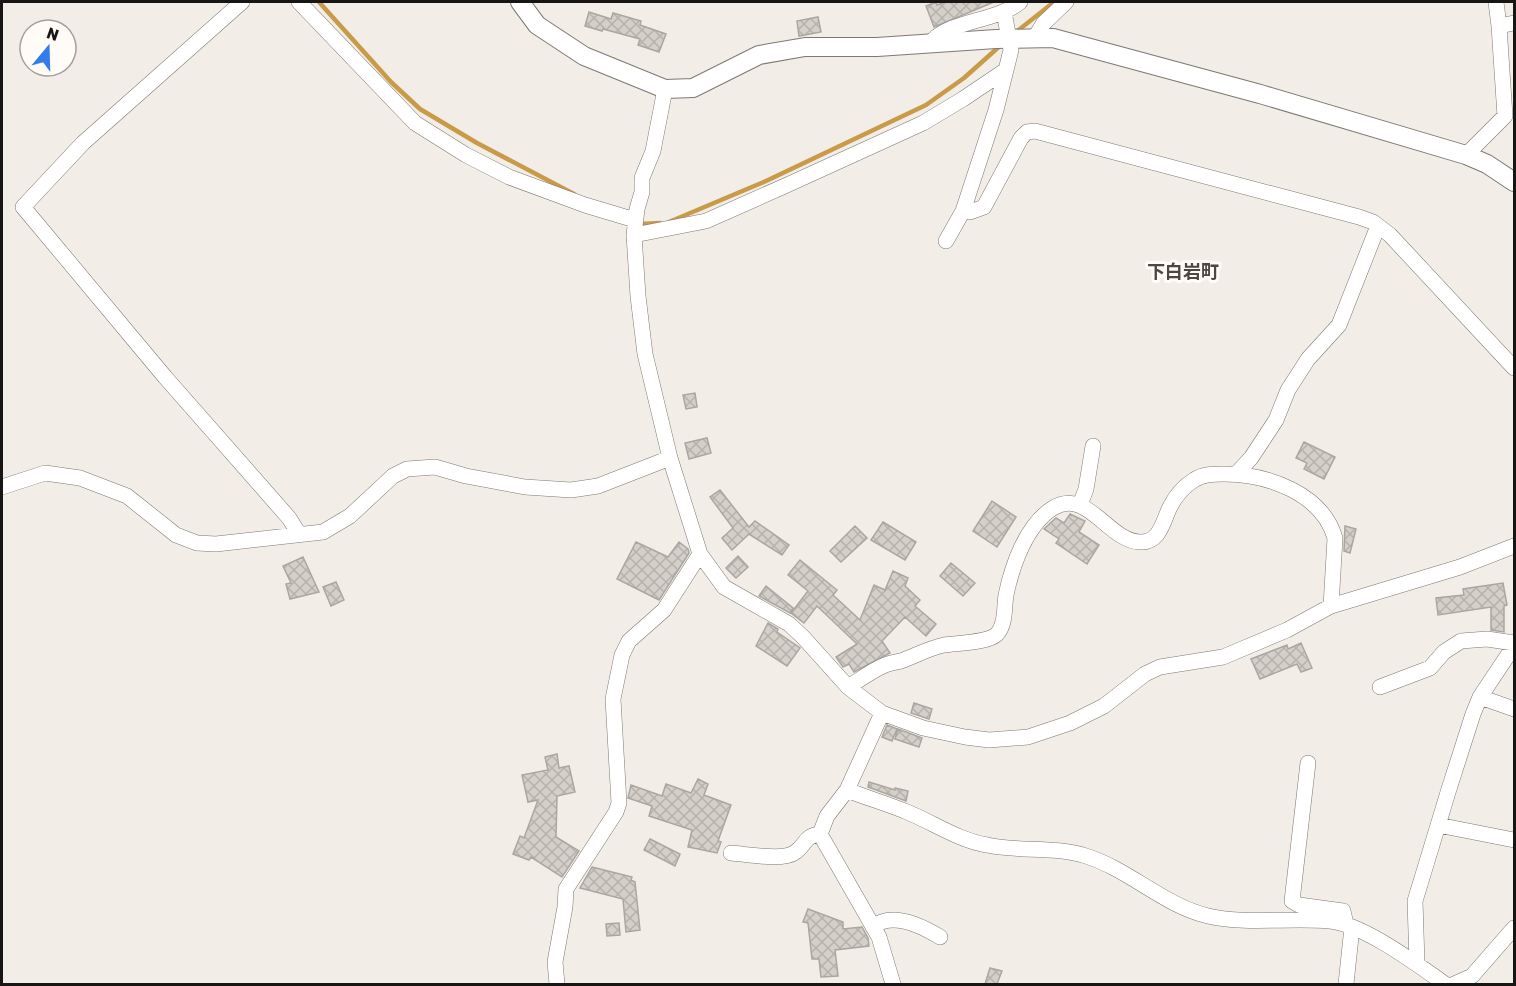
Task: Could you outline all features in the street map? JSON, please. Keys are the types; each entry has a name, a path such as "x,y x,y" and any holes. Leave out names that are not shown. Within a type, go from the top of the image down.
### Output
{"street":[{"path":"242,2 83,143 23,207 165,377 289,518 299,534"},
{"path":"299,2 415,123 466,155 509,177 585,205 635,227 706,221 923,123 1006,70"},
{"path":"520,2 537,25 584,56 665,89 693,88 759,54 805,46 877,47 1053,38 1153,64 1466,155 1487,164 1515,182"},
{"path":"930,44 935,36 1004,12 1020,2"},
{"path":"1034,39 1042,24 1066,2"},
{"path":"1466,155 1510,118 1496,2"},
{"path":"946,241 963,211 996,110 1011,50 1004,12"},
{"path":"1499,26 1515,22"},
{"path":"665,89 653,151 642,178 642,192 635,227 638,296 645,354 669,458 700,554 724,587 789,624 848,687 882,714 923,728 989,740 1028,737 1070,723 1104,706 1145,674 1160,667 1223,657 1287,630 1331,606 1460,567 1515,546"},
{"path":"963,211 970,212 984,207 1021,138 1027,132 1035,131 1359,218 1373,222 1390,235 1515,368"},
{"path":"1236,474 1251,458 1276,420 1288,390 1308,359 1339,325 1378,226"},
{"path":"1080,506 1086,489 1093,447"},
{"path":"2,487 45,473 80,478 127,496 176,535 197,543 216,544 323,532 350,516 393,476 407,469 435,467 466,476 525,487 571,490 598,486 669,458"},
{"path":"848,687 884,666 942,646 988,639 996,635 1002,626 1006,596 1029,533 1054,507 1064,504 1080,506 1090,511 1125,539 1147,542 1156,536 1170,506 1188,484 1196,478 1208,475 1252,476 1294,490 1309,500 1332,527 1335,538 1331,606"},
{"path":"557,984 555,962 566,889 616,812 619,803 613,699 622,655 629,641 664,610 700,554"},
{"path":"1380,687 1430,668 1444,652 1461,641 1487,639 1515,644 1480,697 1438,825 1415,901 1417,963"},
{"path":"1480,697 1515,709"},
{"path":"820,834 827,816 848,790 882,714"},
{"path":"1308,763 1291,893 1292,901 1299,905 1343,911 1345,914 1349,926 1347,984"},
{"path":"848,790 985,845 1084,855 1111,866 1176,905 1208,916 1241,920 1332,921 1349,926 1417,963 1445,984"},
{"path":"1438,825 1515,840"},
{"path":"731,853 783,857 794,853 812,835 820,834"},
{"path":"820,834 879,937 893,984"},
{"path":"873,927 879,922 896,921 919,924 940,937"},
{"path":"1454,984 1472,976 1515,928"}],"building":[{"path":"936,2 937,5 945,2 994,2 934,27 926,6"},
{"path":"589,12 611,19 613,13 641,21 640,25 666,34 659,52 638,45 640,39 585,26"},
{"path":"818,17 821,32 799,36 797,21"},
{"path":"695,393 697,407 686,409 683,395"},
{"path":"707,438 711,453 689,459 685,443"},
{"path":"1304,442 1335,457 1324,479 1304,469 1307,463 1296,458"},
{"path":"720,490 749,527 755,521 789,545 782,555 749,534 732,550 722,538 733,528 710,497"},
{"path":"992,501 1016,517 997,547 973,531"},
{"path":"1070,514 1085,521 1079,532 1099,545 1087,564 1056,543 1059,539 1044,529 1056,518 1064,523"},
{"path":"883,522 916,542 905,560 871,540"},
{"path":"855,526 867,538 841,562 830,551"},
{"path":"1345,526 1356,529 1350,553 1344,551"},
{"path":"636,542 668,557 679,542 688,549 689,553 659,600 617,579"},
{"path":"738,556 748,567 736,578 726,568"},
{"path":"303,557 319,592 290,599 286,584 291,583 283,566"},
{"path":"800,560 837,590 833,595 860,620 874,585 885,590 893,571 908,578 905,586 920,600 915,606 936,624 926,636 905,617 882,641 890,653 854,672 849,664 843,667 836,657 857,644 817,606 804,623 791,613 808,591 788,575"},
{"path":"951,563 975,583 963,596 940,576"},
{"path":"336,582 344,600 331,606 323,587"},
{"path":"1503,583 1507,605 1504,606 1504,632 1491,630 1491,607 1438,615 1436,598 1464,595 1463,589"},
{"path":"766,586 793,608 790,613 759,596"},
{"path":"768,623 800,648 787,666 756,646"},
{"path":"1301,643 1312,668 1301,672 1297,664 1260,679 1251,659 1287,645 1288,649"},
{"path":"914,703 932,709 929,719 911,713"},
{"path":"887,725 897,729 892,741 882,737"},
{"path":"898,729 922,738 919,747 895,739"},
{"path":"557,754 559,768 569,766 575,792 557,796 556,837 579,851 562,877 531,857 529,860 513,854 520,836 524,838 538,800 528,802 522,775 548,770 545,757"},
{"path":"698,779 708,784 704,795 731,805 718,841 721,842 717,853 688,847 692,830 649,816 652,806 628,798 631,785 662,796 666,784 691,793"},
{"path":"869,782 895,790 895,788 908,791 906,801 868,787"},
{"path":"650,839 680,854 675,866 644,850"},
{"path":"592,867 632,877 631,880 635,882 640,930 626,932 623,899 580,888"},
{"path":"808,909 843,922 843,929 862,927 868,938 869,946 835,950 838,976 821,977 819,959 812,959 808,923 803,922"},
{"path":"619,923 620,935 607,936 606,924"},
{"path":"990,968 1002,971 997,984 985,984"}],"waterway":[{"path":"319,2 391,82 420,109 477,143 574,194"},
{"path":"1016,32 1054,2"},
{"path":"669,222 766,181 926,105 964,78 1001,45"},
{"path":"639,224 660,223"}],"district":[{"name":"下白岩町","path":"1183,272"}]}
